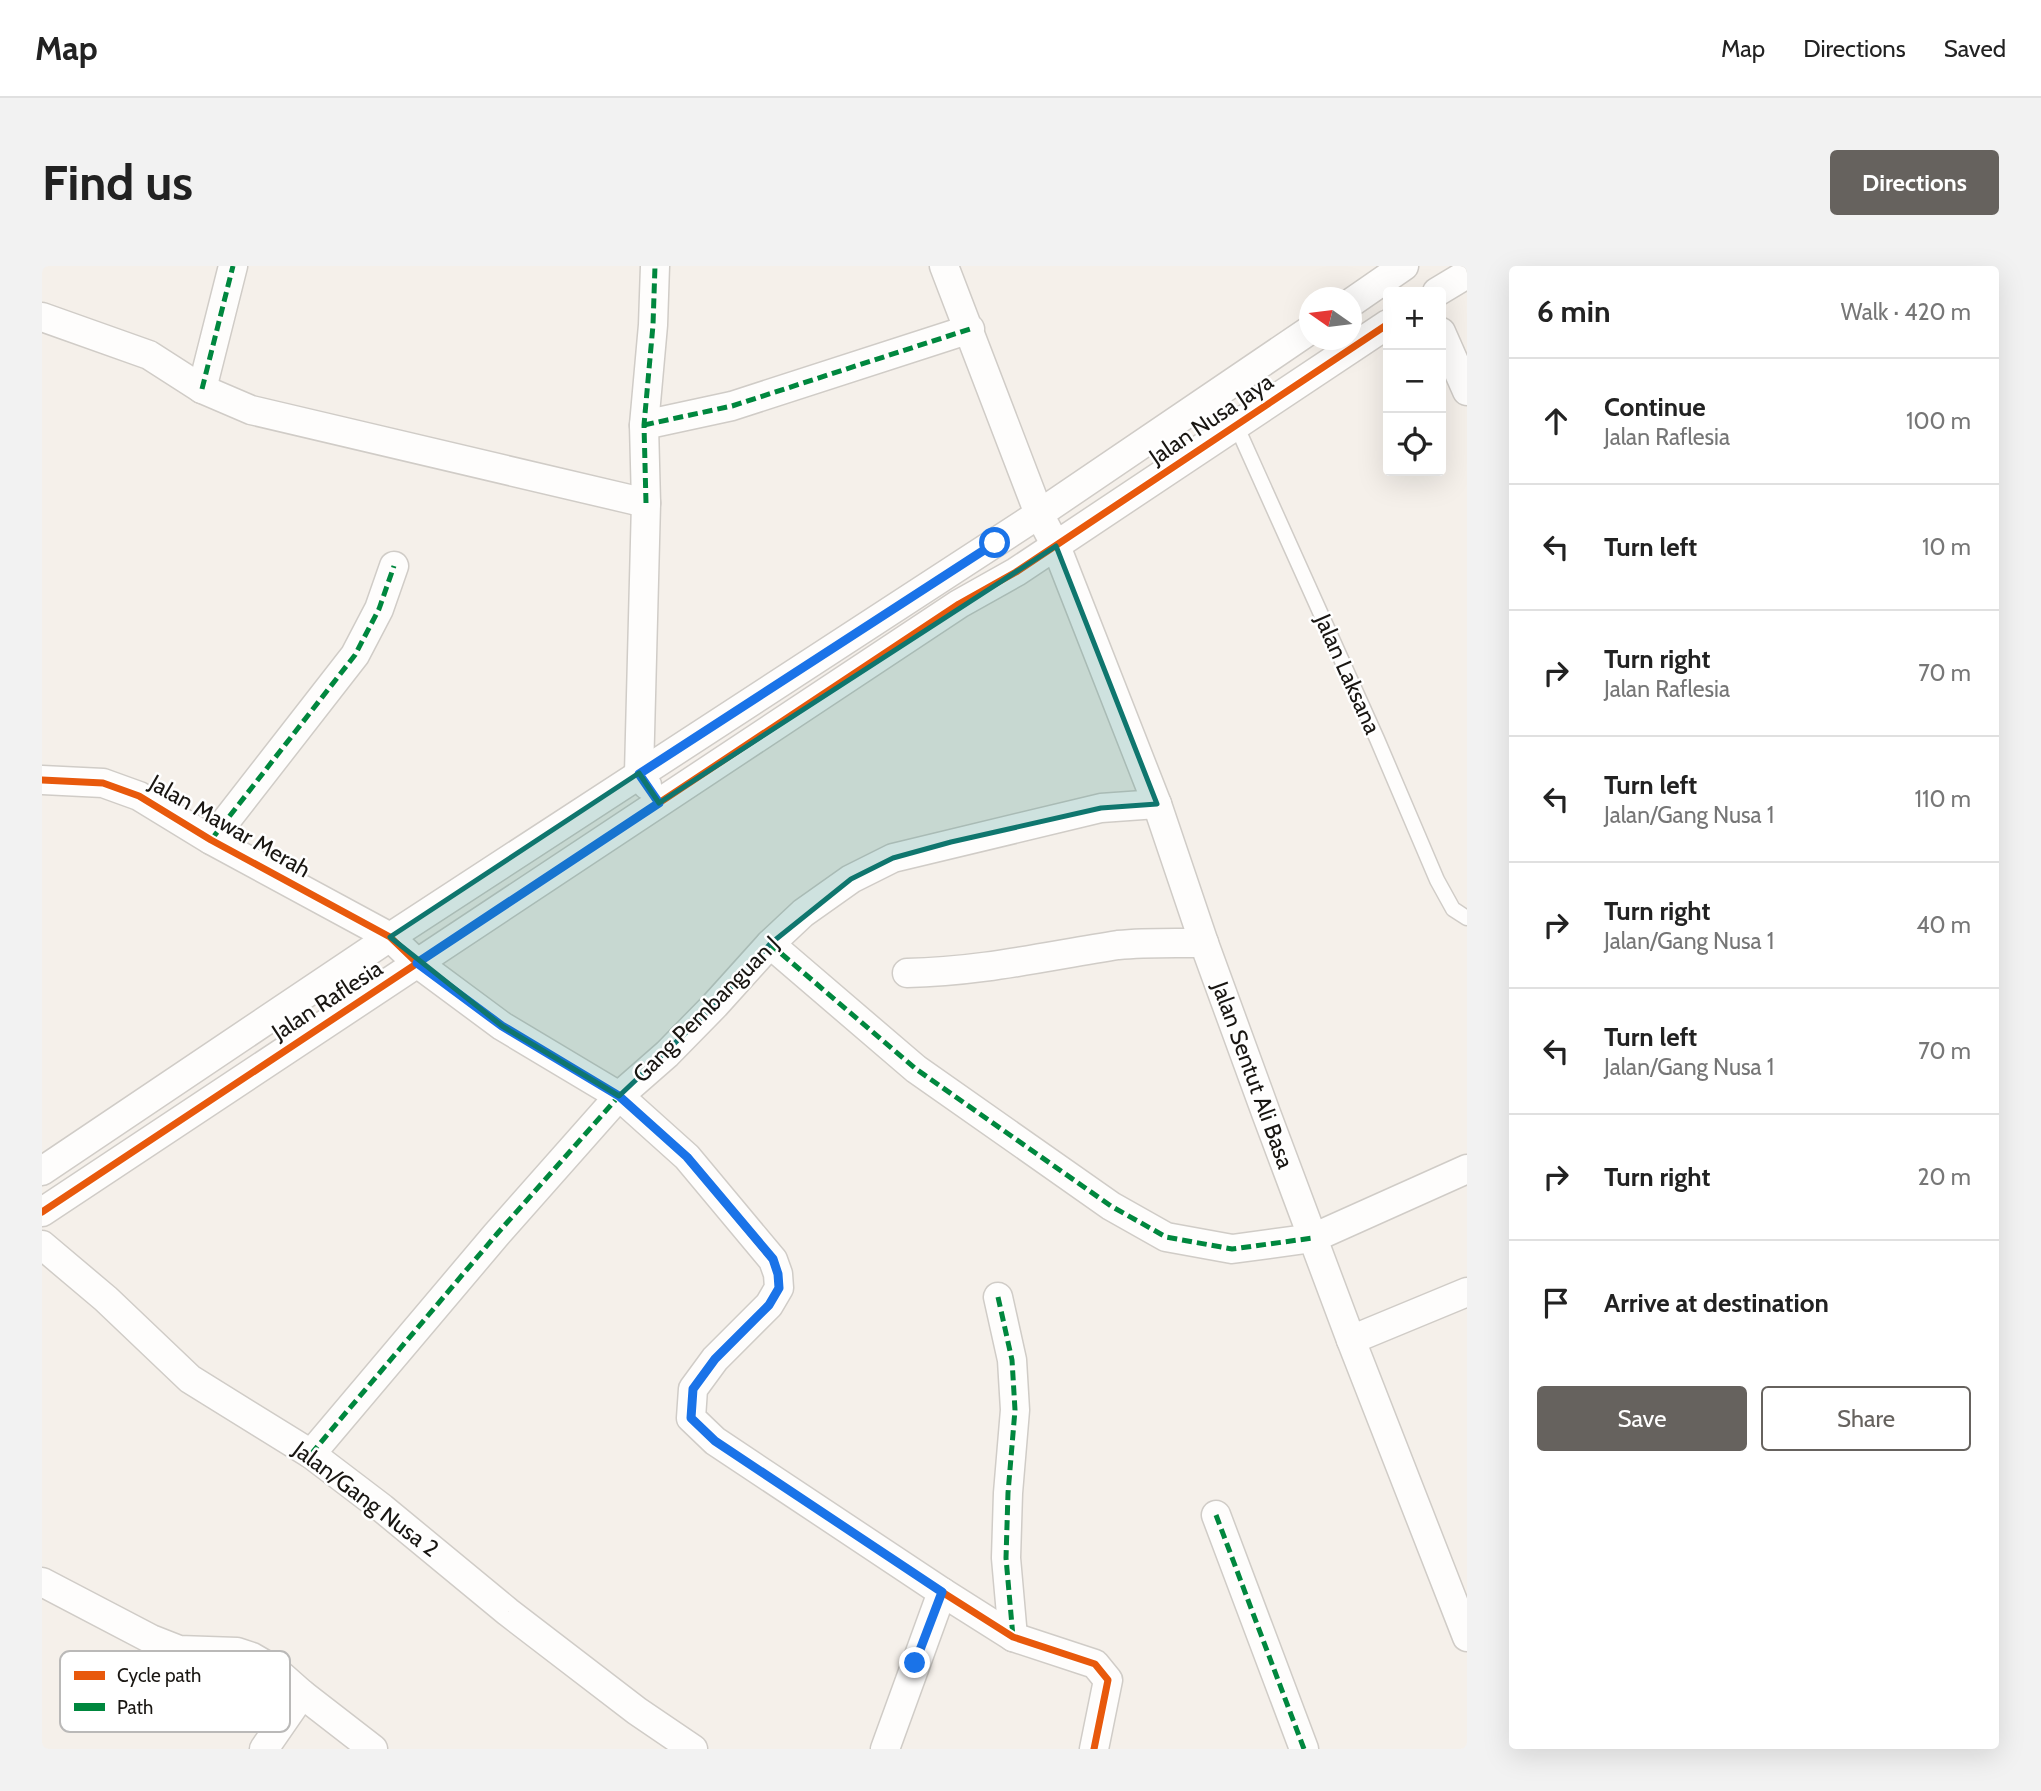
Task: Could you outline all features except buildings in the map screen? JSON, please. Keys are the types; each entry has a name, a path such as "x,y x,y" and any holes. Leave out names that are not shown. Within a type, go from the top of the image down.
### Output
{"street":[{"path":"202,389 233,266"},
{"path":"649,788 644,425 655,266"},
{"name":"Jalan Sentut Ali Basa","path":"944,266 1039,514 1056,546 1157,804 1204,943 1351,1340 1467,1636"},
{"path":"1362,295 1404,266"},
{"path":"1445,287 1467,274"},
{"path":"42,317 149,355 202,389 251,410 646,503"},
{"name":"Jalan Nusa Jaya","path":"1056,546 1383,327"},
{"path":"644,425 732,406 970,329"},
{"name":"Jalan Nusa Jaya","path":"1039,514 1299,337"},
{"path":"1446,343 1467,391"},
{"name":"Jalan Raflesia","path":"42,1212 404,951 649,788 1039,514"},
{"name":"Jalan Raflesia","path":"42,1171 404,951 649,788 1056,546"},
{"path":"211,840 355,655 379,609 394,566"},
{"name":"Jalan Mawar Merah","path":"42,780 103,783 139,796 404,951 502,1026 619,1096 687,1157 773,1259 779,1288 769,1305 715,1359 693,1389 691,1418 715,1441 942,1592"},
{"name":"Gang Pembanguan J","path":"311,1454 496,1235 619,1096 667,1054 770,944 803,913 851,878 893,858 1101,808 1157,804"},
{"path":"907,973 946,973 996,967 1120,945 1204,943"},
{"path":"770,944 916,1069 1111,1206 1166,1237 1232,1249 1313,1238 1467,1169"},
{"name":"Jalan/Gang Nusa 2","path":"42,1245 106,1299 190,1379 311,1454 382,1507 508,1612 615,1694 693,1749"},
{"path":"1351,1340 1467,1292"},
{"path":"998,1297 1012,1360 1015,1410 1006,1558 1013,1637"},
{"path":"1216,1515 1304,1749"},
{"path":"42,1582 151,1639 178,1650 208,1651"},
{"path":"885,1749 942,1592 1013,1637 1095,1664 1108,1680 1094,1749"},
{"path":"290,1684 373,1749"},
{"path":"290,1712 302,1695"},
{"path":"264,1749 276,1732"}],"lane":[{"name":"Jalan Laksana","path":"1236,425 1437,880 1453,909 1467,918"}],"highlighted area":[{"path":"1056,546 1157,804 1101,808 951,842 893,858 851,879 770,944 715,1005 619,1096 502,1026 390,937 639,773 659,803"}],"marked path":[{"path":"202,389 233,266"},
{"path":"646,503 644,425 655,266"},
{"path":"644,425 732,406 970,329"},
{"path":"211,840 355,655 379,609 394,566"},
{"path":"770,944 916,1069 1111,1206 1166,1237 1232,1249 1313,1238"},
{"path":"311,1454 496,1235 619,1096"},
{"path":"998,1297 1012,1360 1015,1410 1006,1558 1013,1637"},
{"path":"1216,1515 1304,1749"}],"cycle path":[{"path":"42,1212 959,604 1016,572 1383,327"},
{"path":"42,780 103,783 139,796 211,840 390,937 417,963 502,1026 619,1096 687,1157 773,1260 779,1288 769,1305 715,1359 693,1389 691,1418 715,1441 1013,1637 1095,1664 1108,1680 1094,1749"}],"route":[{"path":"915,1663 942,1592 715,1441 691,1418 693,1389 715,1359 769,1305 779,1288 773,1259 687,1157 619,1096 502,1026 417,963 659,803 639,774 995,543"}]}
